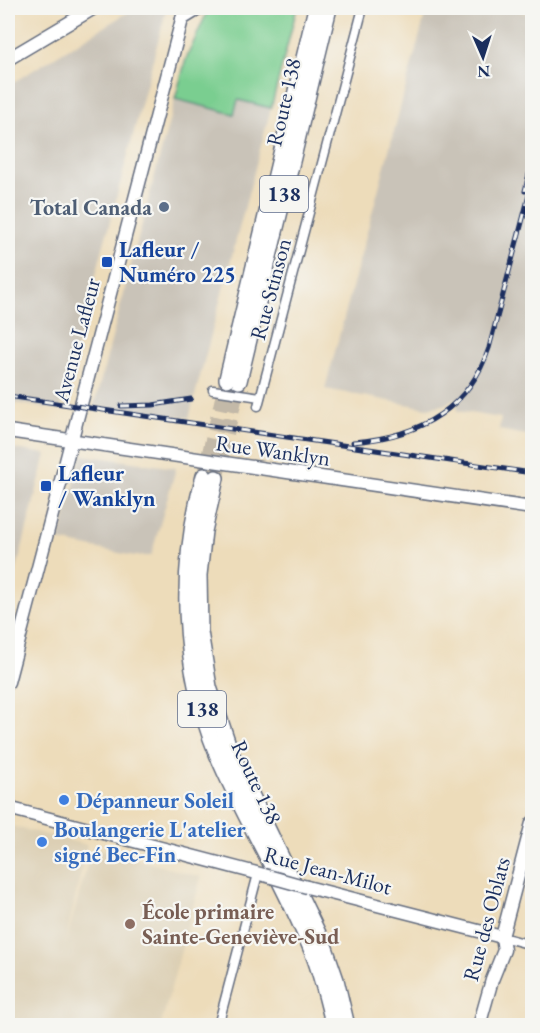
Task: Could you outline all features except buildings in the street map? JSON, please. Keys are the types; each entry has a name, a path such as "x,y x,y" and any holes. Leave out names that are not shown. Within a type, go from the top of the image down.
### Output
{"highway":[{"name":"Route 138","path":"316,8 233,380 329,8"},
{"name":"Route 138","path":"210,477 190,545 186,601 190,654 199,700 223,767 310,946 340,1023"}],"street":[{"path":"8,58 94,8"},
{"path":"183,13 200,8"},
{"name":"Rue Stinson","path":"213,390 259,402 363,8"},
{"name":"Avenue Lafleur","path":"8,682 183,13"},
{"name":"Rue Wanklyn","path":"8,431 532,508"},
{"name":"Rue Jean-Milot","path":"8,808 532,945"},
{"name":"Rue des Oblats","path":"479,1026 492,980 504,950 502,937 532,823"},
{"path":"218,1026 261,874"}],"shaded area":[{"path":"135,8 166,11 60,410 8,402 8,84"},
{"path":"427,8 505,8 532,14 532,436 499,430 501,418 457,411 458,401 455,398 444,405 427,408 325,389"},
{"path":"175,99 233,114 238,99 271,108 189,418 94,406"},
{"path":"8,448 46,454 8,603"},
{"path":"82,455 176,468 151,556 134,556 59,541"},
{"path":"8,825 87,845 64,949 92,847 201,877 161,1025 8,1025"}],"green space":[{"path":"209,8 297,8 271,108 238,100 234,114 175,99 186,59"}],"tunnel":[{"path":"204,476 227,379"},
{"path":"216,478 239,381"}],"railway":[{"path":"525,191 532,162"},
{"path":"353,442 398,434 418,427 437,417 468,389 480,370 489,348 532,184"},
{"path":"8,396 532,473"},
{"path":"121,406 153,405 191,399"}],"place":[{"name":"Total Canada","path":"164,207"},
{"name":"Lafleur / Numéro 225","path":"107,262"},
{"name":"Lafleur / Wanklyn","path":"46,486"},
{"name":"Dépanneur Soleil","path":"64,800"},
{"name":"Boulangerie L'atelier signé Bec-Fin","path":"42,842"},
{"name":"École primaire Sainte-Geneviève-Sud","path":"130,924"}]}
